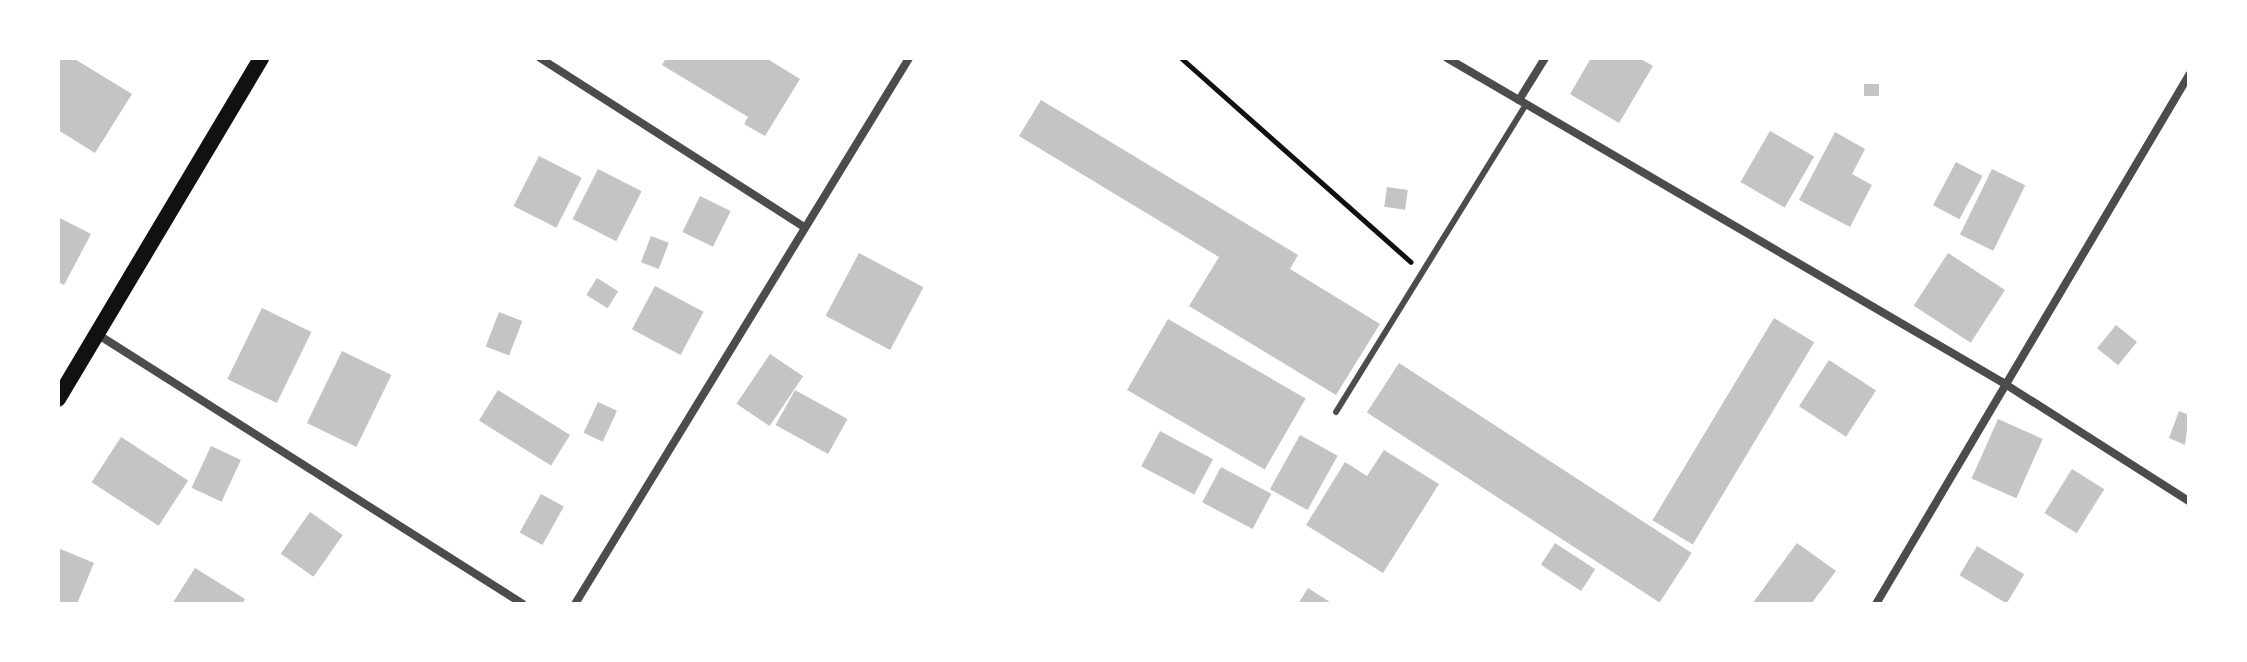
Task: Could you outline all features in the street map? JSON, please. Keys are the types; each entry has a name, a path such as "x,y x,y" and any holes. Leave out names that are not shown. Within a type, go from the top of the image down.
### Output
{"main road":[{"path":"58,399 261,58"}],"street":[{"path":"540,58 801,225"},
{"path":"575,604 801,225 909,58"},
{"path":"1447,58 2002,382 2189,501"},
{"path":"1523,102 1545,58"},
{"path":"1876,604 2002,382 2189,75"},
{"path":"97,334 523,604"}],"lane":[{"path":"1336,412 1523,102"}],"path":[{"path":"1181,58 1422,272"}],"building":[{"path":"58,58 73,58 132,94 95,153 58,130"},
{"path":"666,58 766,58 800,79 765,136 744,124 748,117 662,65"},
{"path":"1591,58 1639,58 1653,66 1619,123 1570,94"},
{"path":"1864,84 1879,84 1879,96 1864,96"},
{"path":"1041,100 1298,255 1290,269 1380,324 1336,395 1189,306 1219,257 1019,136"},
{"path":"1770,131 1814,156 1785,208 1740,182"},
{"path":"1835,132 1865,149 1852,174 1872,185 1850,227 1799,200"},
{"path":"539,156 582,178 556,228 514,206"},
{"path":"1956,162 1982,176 1959,219 1933,205"},
{"path":"598,169 642,191 616,241 573,219"},
{"path":"1992,169 2025,185 1993,251 1960,235"},
{"path":"1387,187 1408,190 1405,210 1384,207"},
{"path":"700,196 731,211 713,247 682,232"},
{"path":"58,217 91,234 64,285 58,282"},
{"path":"651,236 669,243 659,269 641,262"},
{"path":"859,253 923,287 890,350 826,316"},
{"path":"1948,253 2005,290 1971,343 1914,306"},
{"path":"597,278 618,291 608,308 586,295"},
{"path":"655,286 704,312 681,355 632,329"},
{"path":"262,308 311,332 277,403 227,379"},
{"path":"499,312 522,321 509,356 486,347"},
{"path":"1774,318 1814,342 1693,544 1652,520"},
{"path":"1168,319 1306,398 1265,470 1127,390"},
{"path":"2116,325 2137,342 2118,365 2097,348"},
{"path":"342,351 391,375 356,447 307,423"},
{"path":"770,354 803,376 770,426 736,404"},
{"path":"1829,360 1876,390 1846,437 1799,406"},
{"path":"1399,363 1692,553 1660,603 1367,412"},
{"path":"498,390 570,435 551,466 479,421"},
{"path":"795,390 847,419 828,454 776,425"},
{"path":"598,402 617,411 603,442 584,433"},
{"path":"2179,411 2189,415 2185,445 2169,438"},
{"path":"1998,419 2043,439 2016,498 1972,478"},
{"path":"1160,431 1213,459 1194,494 1141,466"},
{"path":"1300,435 1338,456 1308,510 1270,489"},
{"path":"121,437 188,481 159,526 92,482"},
{"path":"211,446 241,460 221,502 192,488"},
{"path":"1384,450 1439,484 1383,573 1306,525 1345,462 1367,476"},
{"path":"1221,467 1271,494 1253,529 1202,502"},
{"path":"2072,469 2104,489 2077,533 2044,513"},
{"path":"541,494 564,507 542,545 520,532"},
{"path":"310,512 343,535 314,577 281,554"},
{"path":"1555,543 1595,569 1581,591 1541,565"},
{"path":"1797,543 1836,571 1811,604 1752,604"},
{"path":"1977,546 2024,574 2007,603 1959,575"},
{"path":"58,548 94,563 77,604 58,603"},
{"path":"195,568 245,599 242,604 172,604"},
{"path":"1308,588 1333,604 1298,604"}]}
